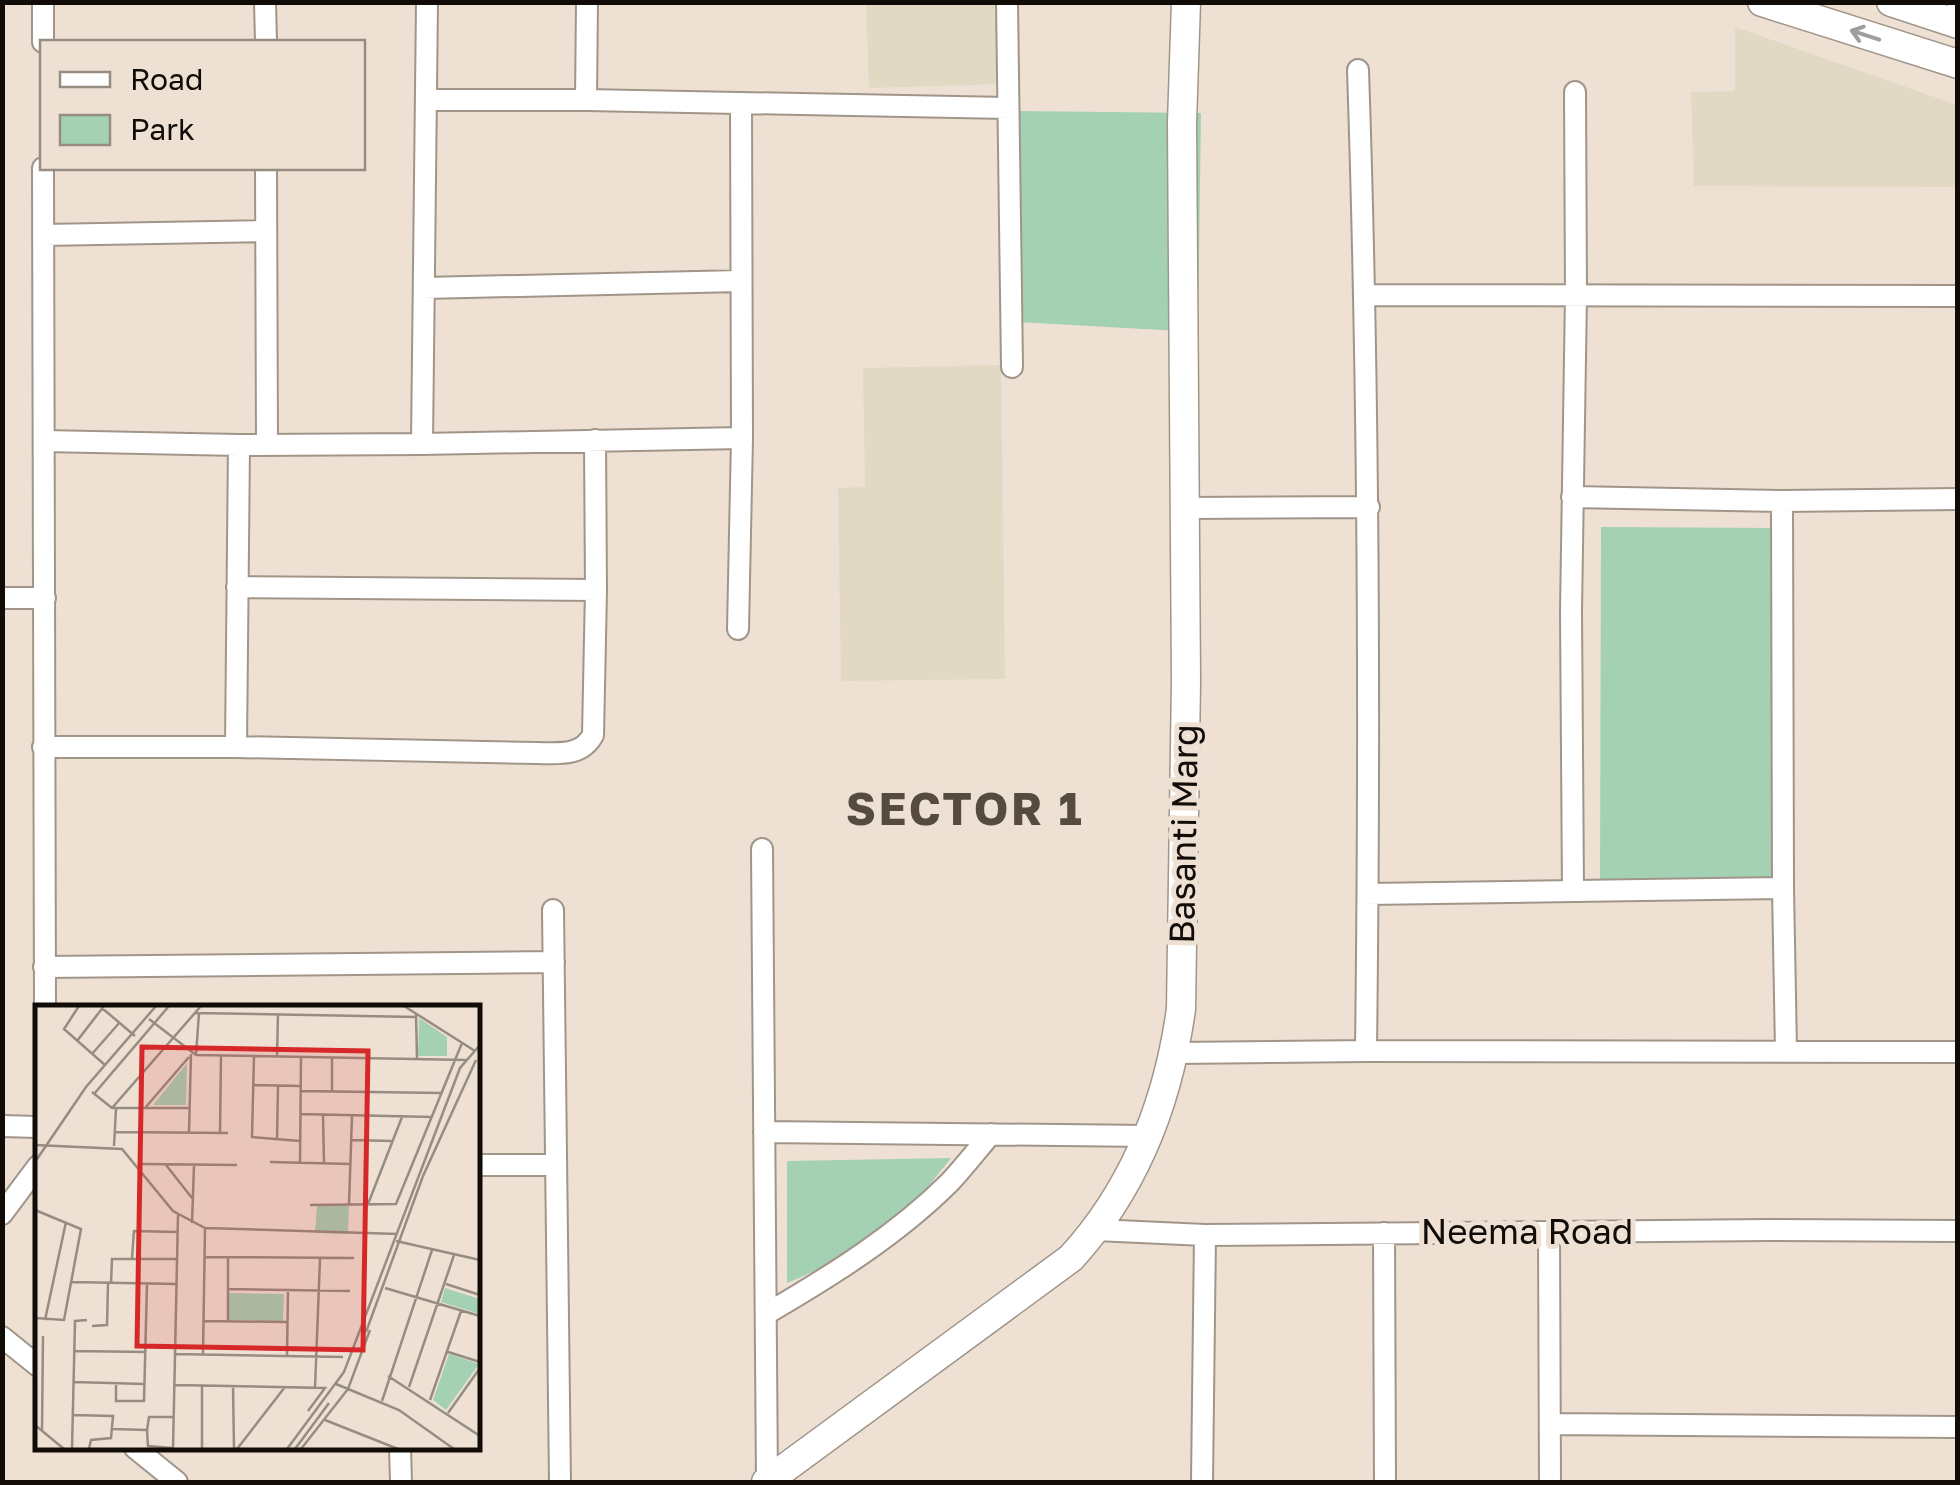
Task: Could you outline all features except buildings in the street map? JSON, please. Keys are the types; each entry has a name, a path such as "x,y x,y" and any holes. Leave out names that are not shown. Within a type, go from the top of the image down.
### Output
{"street":[{"path":"43,2 43,40"},
{"path":"266,2 266,40"},
{"path":"422,444 427,2"},
{"path":"586,100 587,2"},
{"path":"1006,2 1012,368"},
{"name":"Basanti Marg","path":"766,1482 1070,1258 1096,1230 1128,1178 1148,1136 1175,1053 1181,1009 1186,682 1182,124 1186,2"},
{"path":"1762,2 1958,64"},
{"path":"1892,2 1958,24"},
{"path":"1358,70 1368,507 1366,1051"},
{"path":"1573,891 1575,92"},
{"path":"427,100 1007,108"},
{"path":"738,629 741,104"},
{"path":"43,170 45,1005"},
{"path":"266,170 267,445"},
{"path":"43,236 266,231"},
{"path":"424,288 740,282"},
{"path":"1366,295 1958,296"},
{"path":"44,442 267,445 742,438"},
{"path":"43,747 536,753 580,750 593,736 596,440"},
{"path":"236,747 238,445"},
{"path":"1572,497 1958,499"},
{"path":"1782,501 1786,1051"},
{"path":"1186,508 1368,507"},
{"path":"237,587 596,590"},
{"path":"2,598 45,598"},
{"path":"762,850 766,1482"},
{"path":"1368,894 1783,888"},
{"path":"553,910 560,1482"},
{"path":"44,967 554,962"},
{"path":"1175,1053 1958,1052"},
{"path":"2,1126 35,1127"},
{"path":"764,1132 1148,1136"},
{"path":"766,1314 822,1282 899,1226 950,1182 991,1134"},
{"path":"480,1165 554,1166"},
{"path":"2,1214 35,1170"},
{"name":"Neema Road","path":"1096,1230 1205,1235 1958,1231"},
{"path":"1384,1233 1385,1482"},
{"path":"1549,1234 1550,1482"},
{"path":"1202,1482 1205,1235"},
{"path":"2,1337 35,1364"},
{"path":"1551,1424 1958,1426"},
{"path":"138,1450 178,1482"}],"shaded area":[{"path":"866,3 1004,5 1004,84 869,88"},
{"path":"1735,27 1957,105 1957,187 1694,186 1691,92 1735,91"},
{"path":"1001,365 1005,679 841,681 838,488 865,487 863,368"}],"green space":[{"path":"1012,111 1201,113 1198,332 1017,322"},
{"path":"1601,527 1779,528 1777,888 1600,887"},
{"path":"951,1158 898,1219 845,1255 787,1283 787,1161"}],"district":[{"name":"SECTOR 1","path":"965,809"}]}
